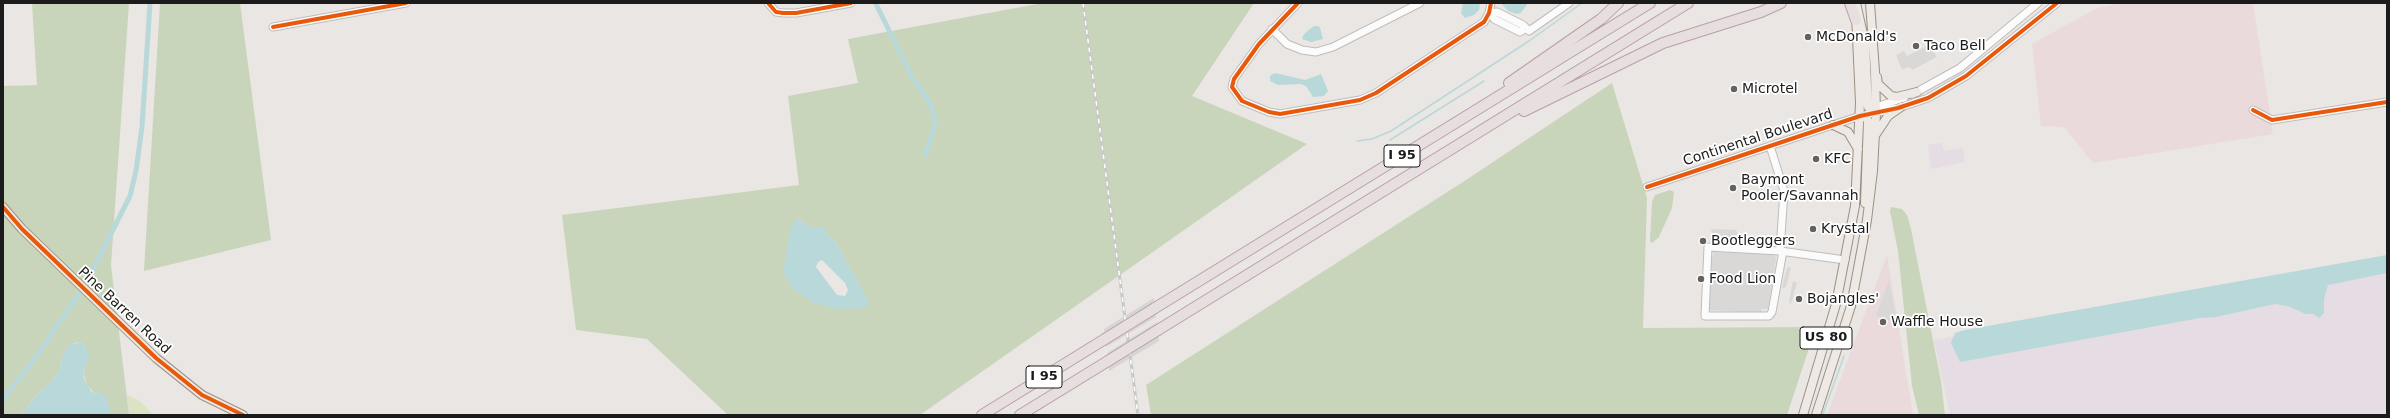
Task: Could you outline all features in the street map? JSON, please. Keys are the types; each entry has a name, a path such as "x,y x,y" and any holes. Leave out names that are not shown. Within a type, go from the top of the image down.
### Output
{"highway":[{"path":"1453,125 1601,19 1618,3"},
{"name":"I 95","path":"982,415 1650,3"},
{"name":"I 95","path":"1020,415 1688,3"},
{"path":"1487,127 1663,43 1761,12 1781,3"},
{"path":"1850,3 1856,20"}],"main road":[{"name":"US 80","path":"1803,415 1836,304 1855,206 1860,116 1855,3"},
{"path":"1855,3 1865,43 1873,110"},
{"name":"US 80","path":"1816,415 1851,306 1865,232 1873,171 1875,136 1873,110 1875,71 1870,3"},
{"path":"1875,71 1878,84 1891,96 1897,97 1917,92"},
{"path":"1875,136 1885,119 1902,107"},
{"path":"1860,116 1865,116 1868,121 1865,232"},
{"path":"1833,125 1848,132 1859,151"},
{"name":"Pine Barren Road","path":"3,207 22,229 156,358 202,395 242,415"}],"street":[{"path":"274,27 406,3"},
{"path":"768,3 776,12 796,13 852,3"},
{"path":"1298,3 1258,44 1234,79 1232,87 1242,100 1270,112 1280,114 1360,100 1376,93 1484,22 1491,14"},
{"path":"1272,29 1287,44 1302,50 1316,52 1333,47 1420,3"},
{"path":"1491,3 1491,14 1494,19 1515,25 1520,32 1525,29 1529,31 1569,3"},
{"path":"1873,110 1917,92 1960,68 2038,3"},
{"path":"1873,110 1902,107 1928,98 1966,76 2057,3"},
{"path":"2253,110 2272,120 2387,102"},
{"name":"Continental Boulevard","path":"1647,187 1860,116 1873,110"},
{"path":"1770,146 1784,191 1782,251 1772,312 1769,316 1705,316 1708,247 1782,251 1845,260"}],"shaded area":[{"path":"2122,3 2253,3 2273,134 2093,163 2064,127 2041,126 2032,44 2097,8"},
{"path":"1929,45 1937,57 1912,70 1910,67 1902,69 1896,55 1904,51 1907,56"},
{"path":"1942,143 1944,151 1963,148 1965,162 1931,169 1928,145"},
{"path":"1711,229 1736,230 1738,234 1730,240 1731,244 1715,243"},
{"path":"1714,252 1775,255 1776,259 1768,309 1761,309 1763,313 1708,310 1710,262"},
{"path":"1887,255 1913,415 1827,415"},
{"path":"2387,259 2387,415 1950,415 1934,340"},
{"path":"1791,267 1786,287 1782,288 1787,268"},
{"path":"1793,281 1797,283 1791,304 1789,302"},
{"path":"1889,281 1897,323 1876,315"}],"green space":[{"path":"32,3 129,3 111,265 129,415 111,415 100,392 95,394 87,385 83,372 87,364 86,347 81,342 74,343 61,359 60,369 55,378 33,399 21,415 3,415 3,86 37,85"},
{"path":"160,3 240,3 271,240 144,271"},
{"path":"1043,3 1254,3 1192,96 1307,144 920,415 728,415 647,339 576,330 562,215 799,185 788,96 858,83 848,39","holes":["797,218 810,227 826,227 826,233 836,242 869,304 792,288"]},
{"path":"1612,83 1647,198 1643,328 1816,327 1787,415 1151,415 1146,385 1466,180"},
{"path":"1670,190 1674,192 1672,208 1659,237 1652,243 1650,241 1652,202 1655,195"},
{"path":"1891,207 1902,209 1907,215 1911,229 1941,381 1945,415 1919,415 1912,386 1898,251 1890,211"},
{"path":"127,395 140,401 153,415 129,415"}],"water":[{"path":"1463,3 1480,3 1479,10 1474,15 1465,18 1461,13"},
{"path":"1501,3 1528,3 1521,13 1517,14 1508,11"},
{"path":"1314,26 1318,26 1320,28 1323,39 1311,42 1302,39 1304,34"},
{"path":"1275,73 1305,80 1321,74 1328,91 1324,96 1313,97 1306,86 1300,84 1278,85 1270,81 1270,76"},
{"path":"797,218 810,227 826,227 826,233 836,242 870,304 863,308 839,309 813,303 792,288 783,272 791,226","holes":["822,260 845,283 848,290 845,296 837,295 816,267 818,262"]},
{"path":"2387,255 2387,273 2328,285 2324,299 2324,313 2319,318 2314,314 2306,314 2287,306 2275,304 2216,317 2200,318 1960,362 1951,343 1955,333 1965,330"},
{"path":"81,342 86,347 90,357 83,372 84,379 91,391 95,394 100,392 107,398 111,415 21,415 33,399 55,378 60,369 61,359 69,345"}],"pier":[{"path":"1154,298 1156,317 1106,347 1104,329"},
{"path":"1157,322 1159,341 1109,371 1107,353"}],"waterway":[{"path":"85,285 130,196 136,171 142,127 150,3"},
{"path":"1357,141 1372,139 1391,131 1529,41 1582,3"},
{"path":"876,4 912,77 930,103 936,122 925,155"},
{"path":"1390,140 1484,81"},
{"path":"3,399 34,360 80,292"},
{"path":"1823,414 1844,356"}],"railway":[{"path":"1083,3 1138,415"}],"cycle path":[{"path":"273,27 406,3"},
{"path":"768,3 776,12 783,13 796,13 851,3"},
{"path":"1298,3 1259,44 1234,79 1232,87 1242,101 1269,112 1280,114 1360,100 1376,93 1484,22 1489,13 1491,3"},
{"path":"1647,187 1860,116 1898,108 1928,98 1966,76 2057,3"},
{"path":"2253,110 2272,120 2387,102"},
{"path":"3,207 22,229 156,358 202,395 243,415"}],"place":[{"name":"McDonald's","path":"1808,37"},
{"name":"Taco Bell","path":"1916,46"},
{"name":"Microtel","path":"1734,89"},
{"name":"KFC","path":"1816,159"},
{"name":"Baymont Pooler/Savannah","path":"1733,188"},
{"name":"Krystal","path":"1813,229"},
{"name":"Bootleggers","path":"1703,241"},
{"name":"Food Lion","path":"1701,279"},
{"name":"Bojangles'","path":"1799,299"},
{"name":"Waffle House","path":"1883,322"}]}
